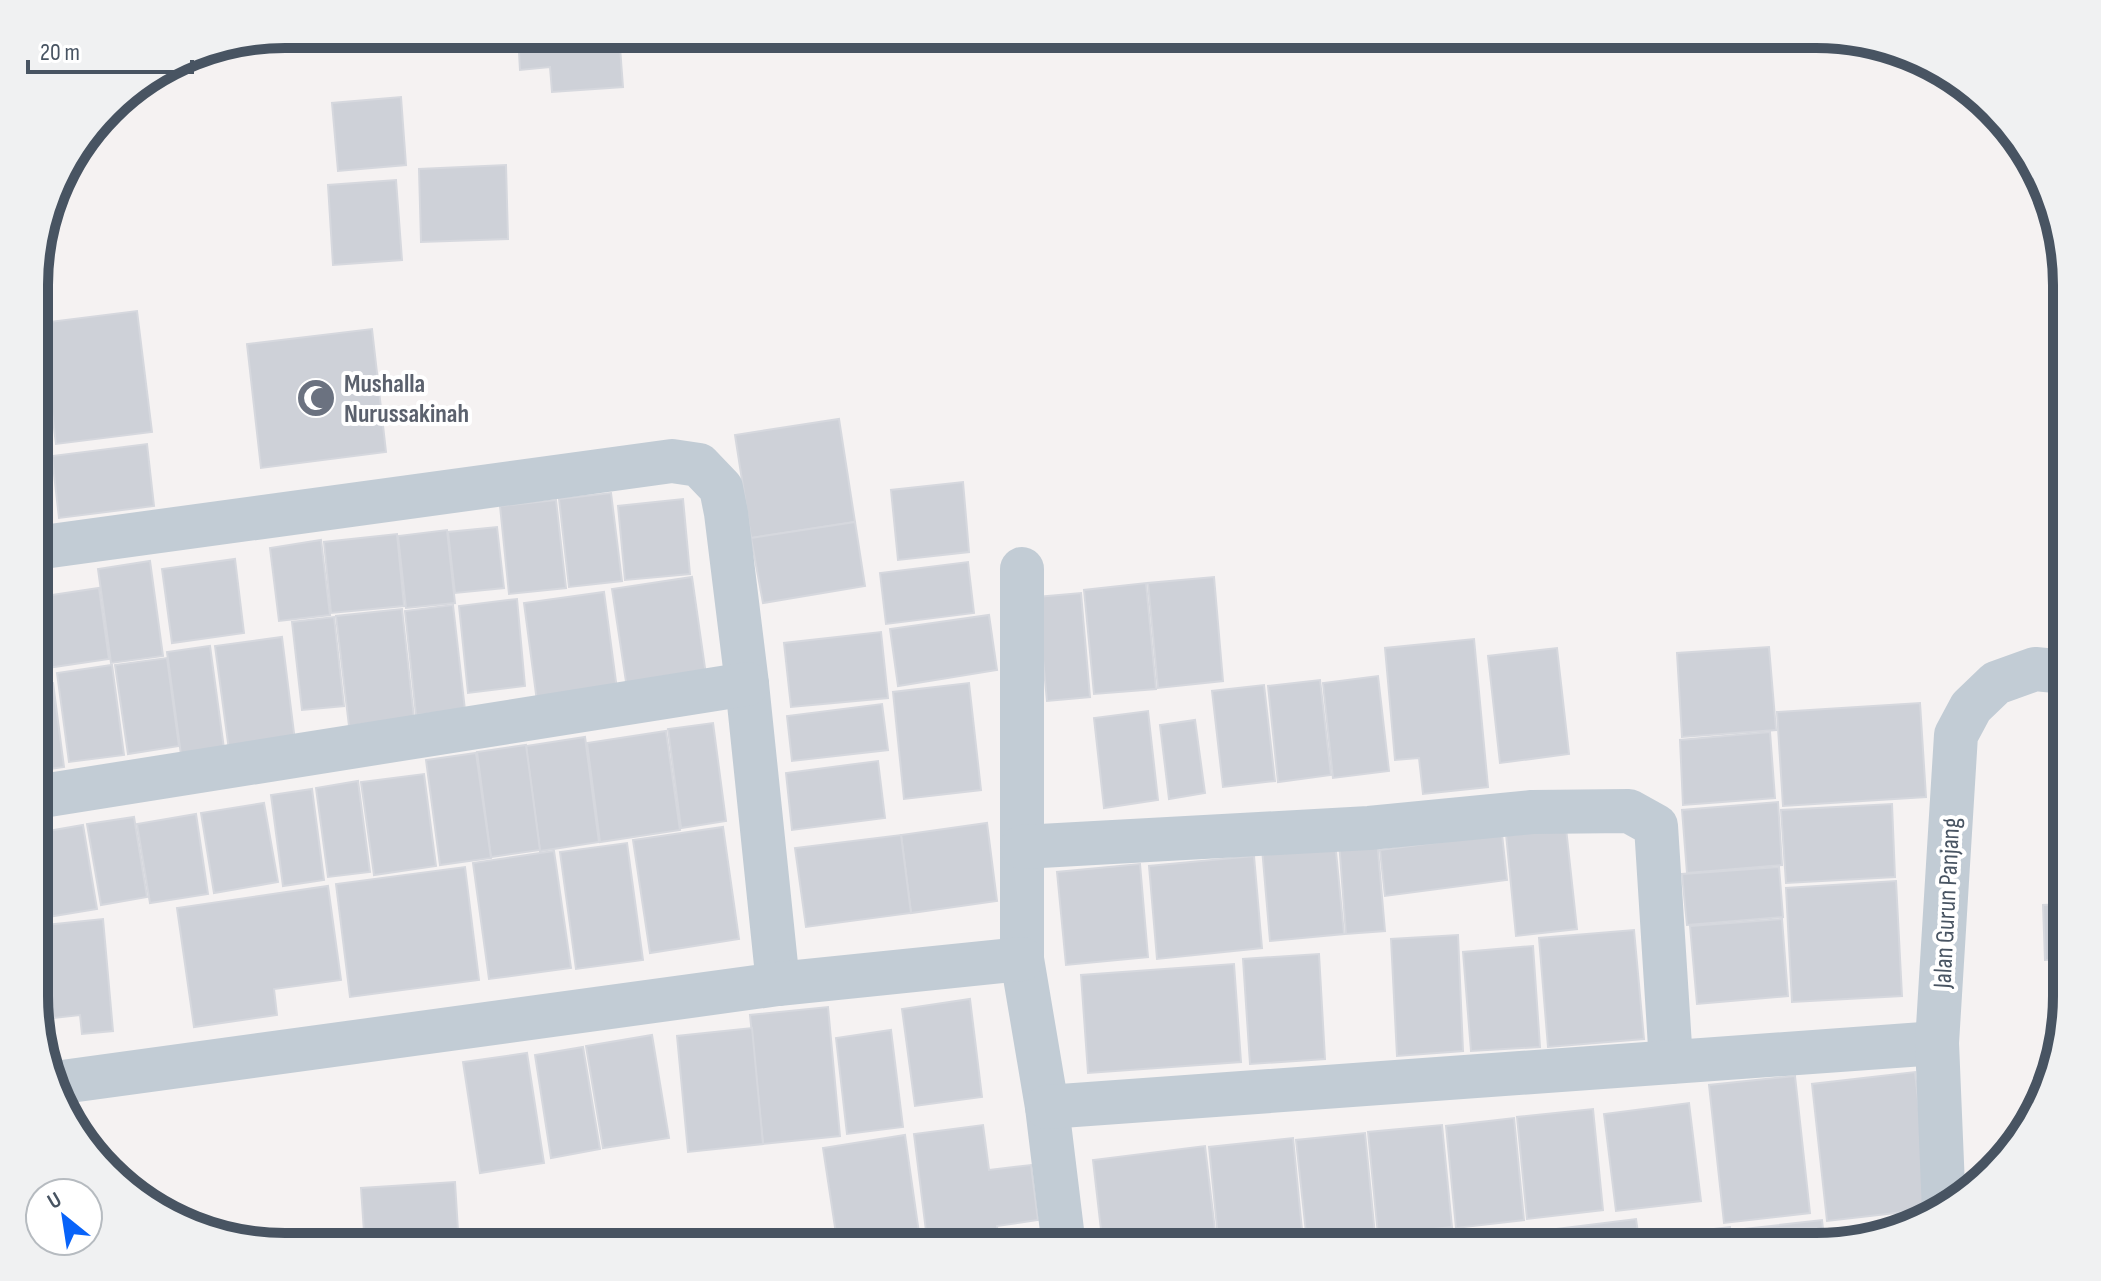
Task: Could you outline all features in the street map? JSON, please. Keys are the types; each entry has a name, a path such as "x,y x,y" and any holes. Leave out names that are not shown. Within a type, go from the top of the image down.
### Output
{"street":[{"path":"48,546 672,461 699,465 721,488 747,684 778,984"},
{"path":"1022,569 1022,959 1047,1107 1062,1232"},
{"name":"Jalan Gurun Panjang","path":"1943,1195 1937,1043 1956,735 1971,707 1996,683 2035,669 2052,671"},
{"path":"48,795 747,684"},
{"path":"1022,847 1369,828 1532,812 1629,811 1656,826 1671,1062"},
{"path":"64,1082 778,984 1022,959"},
{"path":"1047,1107 1937,1043"}],"building":[{"path":"519,49 620,49 623,87 552,92 550,67 520,70"},
{"path":"401,97 406,165 338,171 332,103"},
{"path":"506,165 508,239 421,242 419,169"},
{"path":"396,180 402,260 333,265 328,185"},
{"path":"137,311 152,432 56,444 48,379 48,322"},
{"name":"Mushalla Nurussakinah","path":"372,329 386,452 261,468 247,344"},
{"path":"839,419 855,522 751,538 735,435"},
{"path":"147,444 154,506 59,518 52,456"},
{"path":"48,481 52,517 48,518"},
{"path":"963,482 969,552 898,560 891,490"},
{"path":"611,493 622,581 569,587 559,499"},
{"path":"683,499 690,574 625,580 618,506"},
{"path":"556,500 566,588 509,594 500,506"},
{"path":"855,522 865,586 763,603 751,538"},
{"path":"497,527 504,588 455,593 448,532"},
{"path":"447,530 455,603 406,608 398,536"},
{"path":"397,534 404,606 331,613 324,542"},
{"path":"321,540 330,615 279,621 270,548"},
{"path":"235,559 244,633 172,643 162,569"},
{"path":"150,561 163,656 111,663 98,569"},
{"path":"968,562 974,613 886,624 880,573"},
{"path":"692,577 707,682 628,695 612,589"},
{"path":"1214,577 1223,681 1158,688 1148,583"},
{"path":"1146,583 1156,689 1094,694 1084,590"},
{"path":"99,588 109,659 48,668 48,596"},
{"path":"604,592 618,697 538,709 524,603"},
{"path":"1081,593 1090,697 1047,701 1037,597"},
{"path":"517,599 525,686 468,693 459,606"},
{"path":"453,605 465,710 416,715 405,611"},
{"path":"402,609 414,718 349,726 336,616"},
{"path":"989,615 997,670 898,686 890,629"},
{"path":"334,617 344,706 302,710 292,622"},
{"path":"881,632 888,698 791,707 784,643"},
{"path":"282,637 295,741 229,750 215,646"},
{"path":"1474,639 1488,787 1423,794 1419,758 1395,760 1385,648"},
{"path":"210,646 225,756 182,762 167,652"},
{"path":"1769,647 1776,730 1682,737 1677,653"},
{"path":"1557,648 1569,754 1500,763 1488,656"},
{"path":"167,658 179,746 128,754 115,665"},
{"path":"112,665 124,755 69,762 57,673"},
{"path":"1378,676 1389,771 1333,778 1323,683"},
{"path":"1320,680 1331,775 1278,782 1268,686"},
{"path":"53,683 64,767 48,769 48,684"},
{"path":"969,683 981,790 904,799 893,692"},
{"path":"1264,685 1275,781 1223,787 1212,691"},
{"path":"1920,703 1926,797 1783,806 1777,712"},
{"path":"882,704 888,750 792,761 787,716"},
{"path":"1148,711 1158,800 1104,808 1094,718"},
{"path":"1195,720 1205,793 1169,799 1160,725"},
{"path":"713,723 726,821 681,828 668,729"},
{"path":"666,731 680,830 600,842 587,743"},
{"path":"1770,732 1775,798 1683,805 1680,740"},
{"path":"585,737 599,842 540,851 526,746"},
{"path":"526,745 540,850 491,857 477,752"},
{"path":"476,753 491,858 440,865 426,760"},
{"path":"878,761 885,818 792,830 786,773"},
{"path":"424,774 436,866 374,875 361,782"},
{"path":"358,781 370,872 328,877 316,788"},
{"path":"312,789 324,880 283,886 271,795"},
{"path":"1778,802 1782,865 1687,873 1682,810"},
{"path":"264,803 278,882 214,893 201,813"},
{"path":"1892,804 1895,877 1786,883 1781,810"},
{"path":"196,814 208,894 150,903 137,824"},
{"path":"134,817 147,897 101,905 87,824"},
{"path":"987,823 997,901 911,913 901,835"},
{"path":"83,825 97,909 48,917 48,831"},
{"path":"723,827 739,939 650,953 633,840"},
{"path":"1566,828 1577,929 1516,936 1506,834"},
{"path":"1502,834 1507,880 1385,896 1380,850"},
{"path":"901,835 911,913 806,927 795,848"},
{"path":"1377,839 1385,931 1346,934 1339,842"},
{"path":"1335,841 1344,934 1270,941 1262,848"},
{"path":"627,843 643,960 576,969 560,852"},
{"path":"554,851 571,968 489,979 473,863"},
{"path":"1254,856 1262,948 1157,959 1149,866"},
{"path":"1140,864 1148,957 1066,965 1057,872"},
{"path":"465,867 479,980 350,997 336,884"},
{"path":"1779,867 1783,917 1687,925 1682,874"},
{"path":"1896,881 1902,996 1792,1002 1786,888"},
{"path":"328,886 341,980 274,989 277,1015 194,1027 177,908"},
{"path":"2043,905 2052,905 2052,960 2045,960"},
{"path":"103,919 113,1031 82,1034 80,1015 49,1018 48,925"},
{"path":"1782,919 1788,996 1697,1004 1690,926"},
{"path":"1634,930 1644,1039 1548,1047 1539,938"},
{"path":"1458,935 1463,1051 1397,1056 1391,939"},
{"path":"1533,946 1540,1047 1471,1051 1463,952"},
{"path":"1319,954 1325,1059 1250,1064 1243,959"},
{"path":"1234,964 1241,1062 1088,1073 1081,975"},
{"path":"970,999 982,1097 915,1106 902,1009"},
{"path":"828,1007 840,1136 763,1144 750,1015"},
{"path":"752,1028 763,1144 688,1152 677,1036"},
{"path":"891,1030 903,1127 847,1134 836,1038"},
{"path":"652,1035 669,1138 603,1148 586,1046"},
{"path":"583,1047 600,1149 551,1158 535,1055"},
{"path":"527,1053 544,1163 480,1173 463,1062"},
{"path":"1915,1072 1929,1203 1915,1211 1827,1221 1812,1084"},
{"path":"1795,1076 1810,1213 1724,1223 1709,1085"},
{"path":"1689,1103 1701,1201 1616,1211 1604,1114"},
{"path":"1593,1109 1603,1210 1527,1219 1517,1117"},
{"path":"1514,1118 1524,1220 1456,1228 1446,1126"},
{"path":"983,1125 989,1170 1031,1165 1038,1220 997,1226 998,1233 926,1233 914,1134"},
{"path":"1442,1125 1452,1227 1378,1232 1368,1132"},
{"path":"1365,1133 1375,1232 1306,1232 1296,1140"},
{"path":"905,1135 919,1233 836,1233 823,1148"},
{"path":"1293,1138 1302,1232 1218,1232 1209,1147"},
{"path":"1205,1146 1215,1232 1101,1232 1093,1160"},
{"path":"455,1182 458,1233 364,1233 361,1188"},
{"path":"1636,1219 1638,1232 1531,1232"},
{"path":"1822,1220 1823,1232 1736,1232"},
{"path":"1730,1227 1731,1232 1687,1232"}],"place":[{"name":"Mushalla Nurussakinah","path":"316,398"}]}
